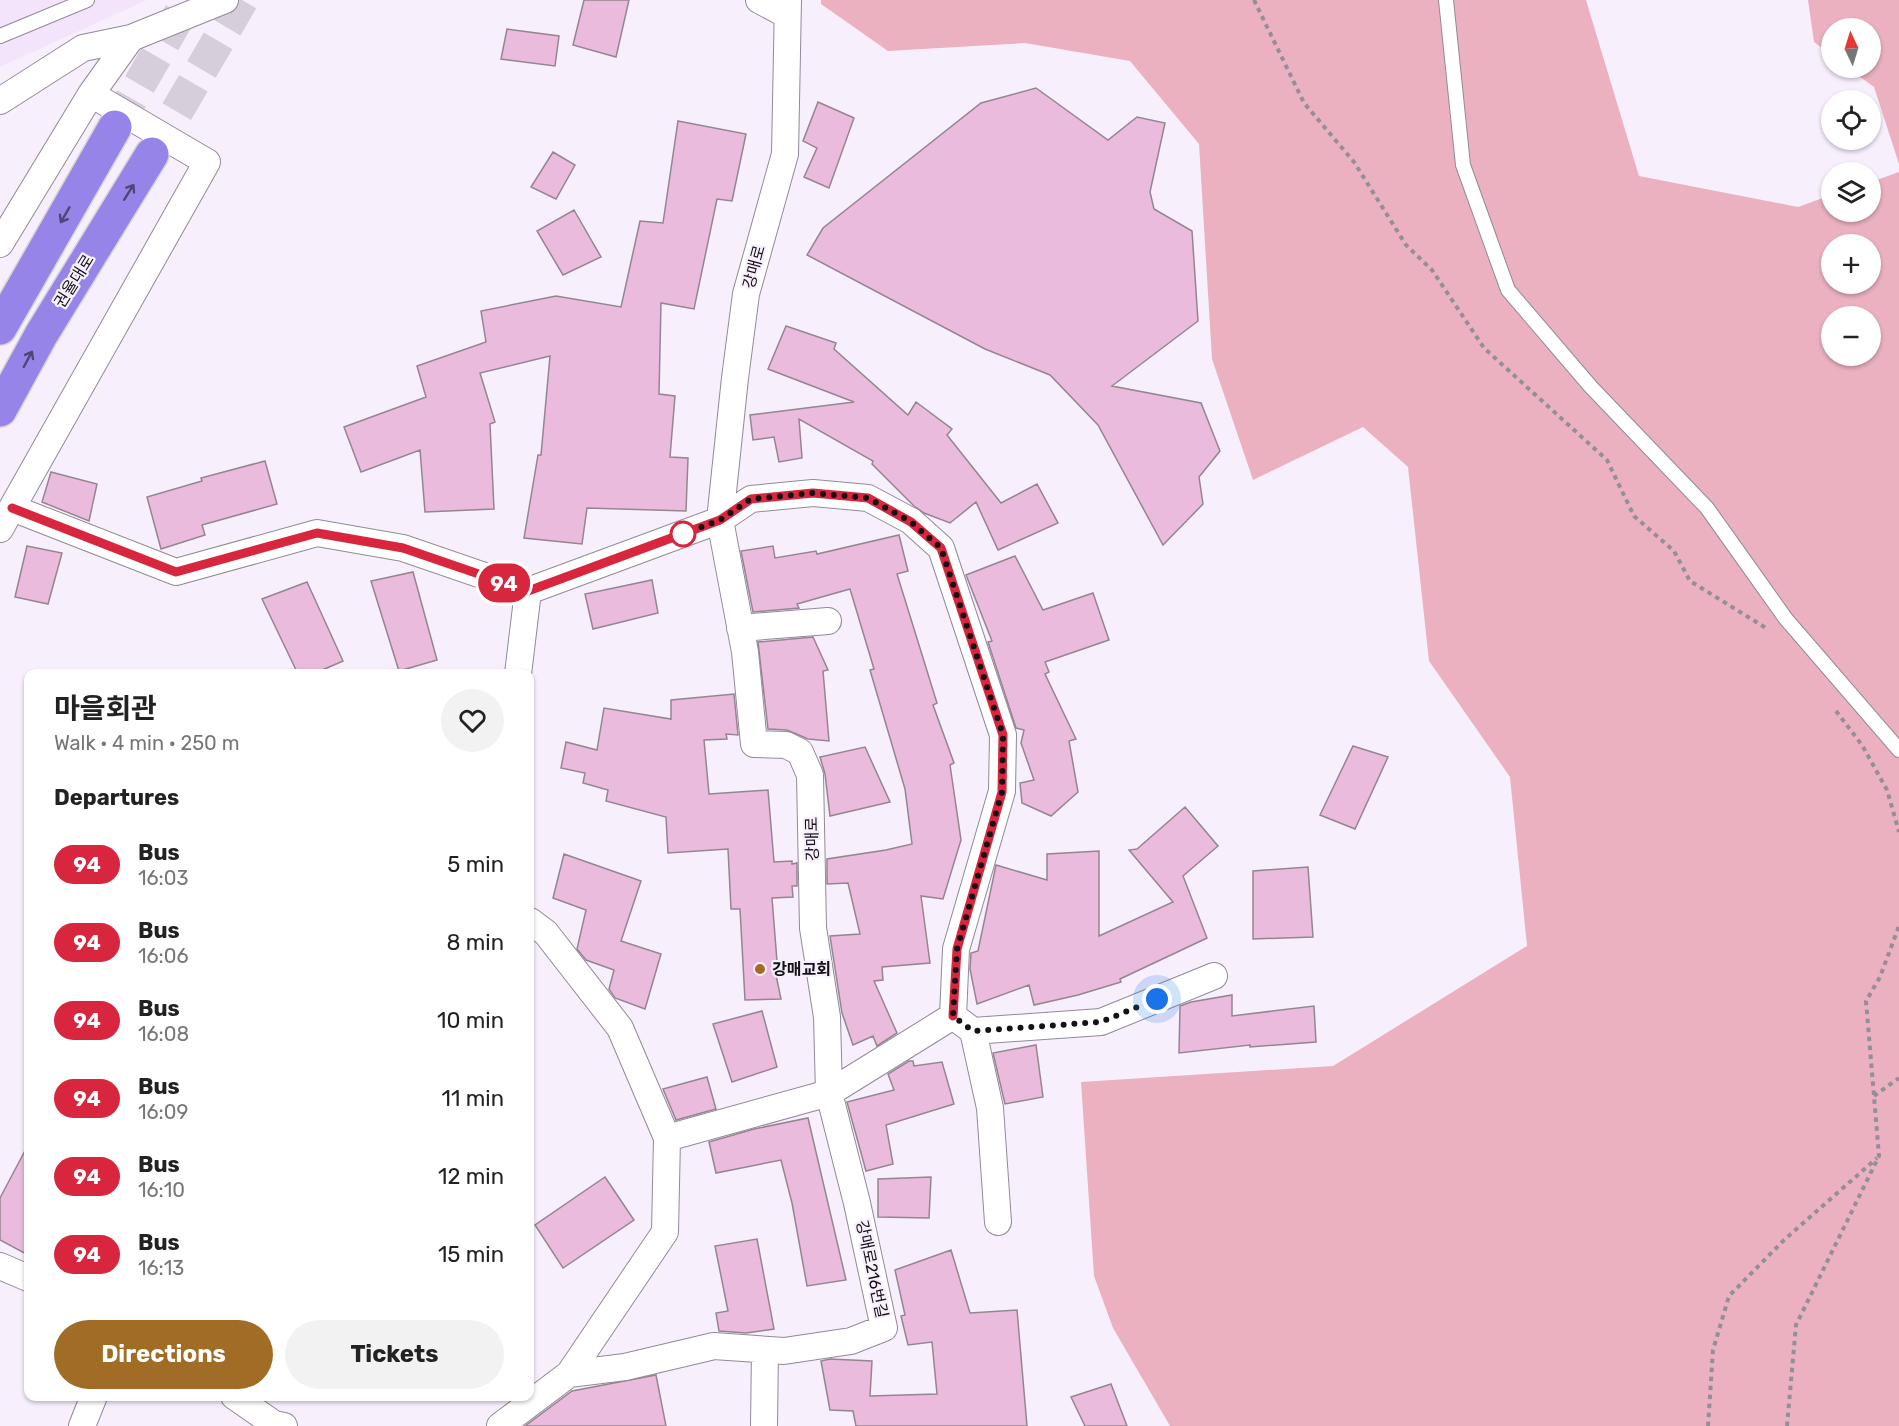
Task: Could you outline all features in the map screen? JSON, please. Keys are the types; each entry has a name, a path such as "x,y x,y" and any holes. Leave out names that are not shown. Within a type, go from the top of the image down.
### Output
{"highway":[{"path":"0,327 115,127"},
{"name":"권율대로","path":"0,410 41,335 152,154"}],"street":[{"path":"0,101 83,48 131,38 225,0"},
{"name":"강매로","path":"759,0 787,8 785,154 746,294 720,520 745,652 754,744 786,745 800,752 810,775 813,928 827,1017 829,1092"},
{"path":"0,244 91,94 131,38"},
{"path":"91,94 207,162 6,519 176,572 317,533 403,548 528,591 720,520 751,499 813,493 868,498 911,522 941,548 1003,735 1002,792 957,949 963,1024 990,1108 998,1222"},
{"path":"519,669 528,591"},
{"path":"740,628 828,621"},
{"name":"강매로216번길","path":"534,924 546,933 620,1028 667,1138 664,1232 569,1374 534,1400"},
{"path":"667,1138 829,1092 963,1024 1101,1022 1214,976"},
{"name":"강매로216번길","path":"569,1374 625,1367 714,1346 784,1351 850,1341 884,1328 857,1203 829,1092"},
{"path":"0,1266 24,1276"},
{"path":"764,1426 765,1350"},
{"path":"82,1426 91,1401"},
{"path":"241,1401 274,1424 284,1426"},
{"name":"강매로216번길","path":"500,1426 533,1401"}],"lane":[{"path":"0,36 87,0"},
{"path":"1446,0 1463,165 1508,290 1591,387 1707,508 1786,619 1899,750"}],"path":[{"path":"1254,0 1304,103 1354,162 1406,245 1432,270 1484,348 1607,460 1634,516 1674,551 1690,581 1774,634"},
{"path":"1833,708 1862,745 1887,790 1899,832"},
{"path":"1787,1426 1796,1325 1879,1156 1866,1001 1880,977 1899,926"},
{"path":"1874,1096 1899,1078"},
{"path":"1708,1426 1713,1350 1729,1296 1784,1240 1879,1156"}],"shaded area":[{"path":"0,0 147,0 0,67"},
{"path":"821,0 1586,0 1639,176 1798,207 1821,199 1821,222 1881,222 1881,178 1899,172 1899,1426 1170,1426 1113,1328 1094,1276 1081,1082 1333,1066 1527,946 1510,777 1429,661 1408,467 1363,427 1253,480 1212,359 1199,144 1130,61 1025,43 888,51 821,4"},
{"path":"1808,0 1899,0 1899,164 1881,109 1881,90 1875,90 1862,78 1881,78 1881,18 1821,18 1821,47 1814,42"}],"building":[{"path":"584,0 629,0 616,57 573,45"},
{"path":"507,29 559,36 555,66 501,59"},
{"path":"1036,88 1108,140 1137,117 1165,123 1150,192 1154,209 1192,231 1198,321 1112,386 1201,403 1220,451 1199,477 1203,504 1163,545 1098,425 1050,375 985,349 807,255 823,228 981,103"},
{"path":"818,102 854,118 829,188 804,177 817,148 803,141"},
{"path":"678,121 746,134 732,201 717,199 694,309 661,303 659,394 675,396 670,457 688,458 686,511 587,508 582,544 524,538 538,455 541,455 550,356 480,373 495,422 490,424 494,509 425,512 420,450 361,472 344,427 426,397 417,366 486,342 481,311 556,296 621,307 640,221 663,223"},
{"path":"553,152 575,165 556,199 531,187"},
{"path":"574,210 601,257 563,275 537,231"},
{"path":"786,326 836,343 834,349 908,415 916,402 952,429 947,435 1001,503 1037,484 1058,523 998,550 976,502 950,523 924,513 872,464 873,461 799,419 802,458 779,462 774,437 753,440 750,415 854,402 768,369"},
{"path":"265,461 277,504 202,525 205,535 161,549 147,497 202,481 201,478"},
{"path":"51,472 97,484 89,521 42,502"},
{"path":"899,535 908,571 897,574 937,703 933,705 954,763 950,765 961,840 943,899 921,896 930,963 882,967 883,980 874,981 897,1033 877,1046 873,1036 853,1045 842,1013 830,936 860,934 848,883 827,884 827,859 912,844 905,789 870,670 874,669 850,589 797,604 799,608 753,612 741,551 773,546 775,558 816,551 817,554"},
{"path":"27,546 62,553 48,604 15,597"},
{"path":"1015,556 1043,610 1093,593 1109,640 1045,662 1049,672 1045,674 1076,739 1069,741 1078,792 1051,816 1022,803 1020,783 1034,780 1021,743 1024,730 1016,728 988,642 992,641 966,575"},
{"path":"413,572 437,660 398,669 371,581"},
{"path":"652,580 658,613 593,629 585,594"},
{"path":"307,582 343,661 325,669 296,669 262,599"},
{"path":"813,637 828,670 823,671 829,741 808,739 787,730 768,729 758,642"},
{"path":"734,694 738,735 726,734 727,739 704,740 709,794 768,790 774,862 797,863 797,886 792,886 793,897 772,898 778,974 776,975 781,999 745,1000 740,909 731,909 728,849 668,853 666,817 606,801 608,790 583,783 585,773 561,768 566,742 597,750 604,708 671,719 671,700"},
{"path":"1353,746 1388,757 1355,829 1320,815"},
{"path":"865,747 890,802 830,816 825,774 820,757"},
{"path":"1185,807 1218,846 1183,876 1207,938 1120,979 1121,982 1078,995 1034,1005 1029,985 977,1004 970,969 971,953 978,951 996,865 1047,880 1047,854 1099,851 1099,936 1173,902 1129,850 1137,849"},
{"path":"564,854 641,881 621,941 661,954 645,1009 615,998 609,989 614,970 586,960 577,949 586,910 553,898"},
{"path":"1308,867 1313,937 1253,939 1253,871"},
{"path":"1232,995 1232,1016 1314,1006 1316,1042 1250,1047 1250,1045 1179,1053 1180,1006"},
{"path":"762,1011 777,1067 732,1082 713,1024"},
{"path":"1036,1045 1043,1097 1005,1104 993,1053"},
{"path":"909,1061 913,1061 914,1066 942,1062 954,1104 886,1125 893,1164 866,1171 847,1102 894,1090 888,1074"},
{"path":"707,1077 716,1109 676,1120 663,1089"},
{"path":"808,1118 846,1280 807,1286 792,1203 781,1160 716,1173 709,1142 754,1129"},
{"path":"24,1153 24,1253 0,1240 0,1198"},
{"path":"605,1177 634,1220 563,1268 535,1225"},
{"path":"931,1177 929,1218 878,1217 878,1179"},
{"path":"757,1239 774,1329 746,1333 719,1331 716,1313 728,1311 715,1246"},
{"path":"951,1250 970,1313 1017,1310 1027,1426 856,1426 853,1411 830,1410 821,1361 830,1359 872,1361 870,1396 937,1394 932,1342 908,1345 901,1316 905,1315 895,1270"},
{"path":"656,1375 666,1426 525,1426 572,1391"},
{"path":"1111,1384 1127,1426 1085,1426 1071,1397"}],"tunnel":[{"path":"115,127 188,0"},
{"path":"152,154 242,0"}],"bus line":[{"name":"94","path":"12,508 176,572 317,533 403,548 528,591 720,520 751,499 813,493 868,498 911,522 941,548 1003,735 1002,792 957,949 953,1016"}],"place":[{"name":"강매교회","path":"760,969"}],"route":[{"path":"683,534 677,536 720,520 751,499 813,493 868,498 911,522 941,548 1003,735 1002,792 957,949 953,1016 973,1031 1101,1022 1157,999"}]}
